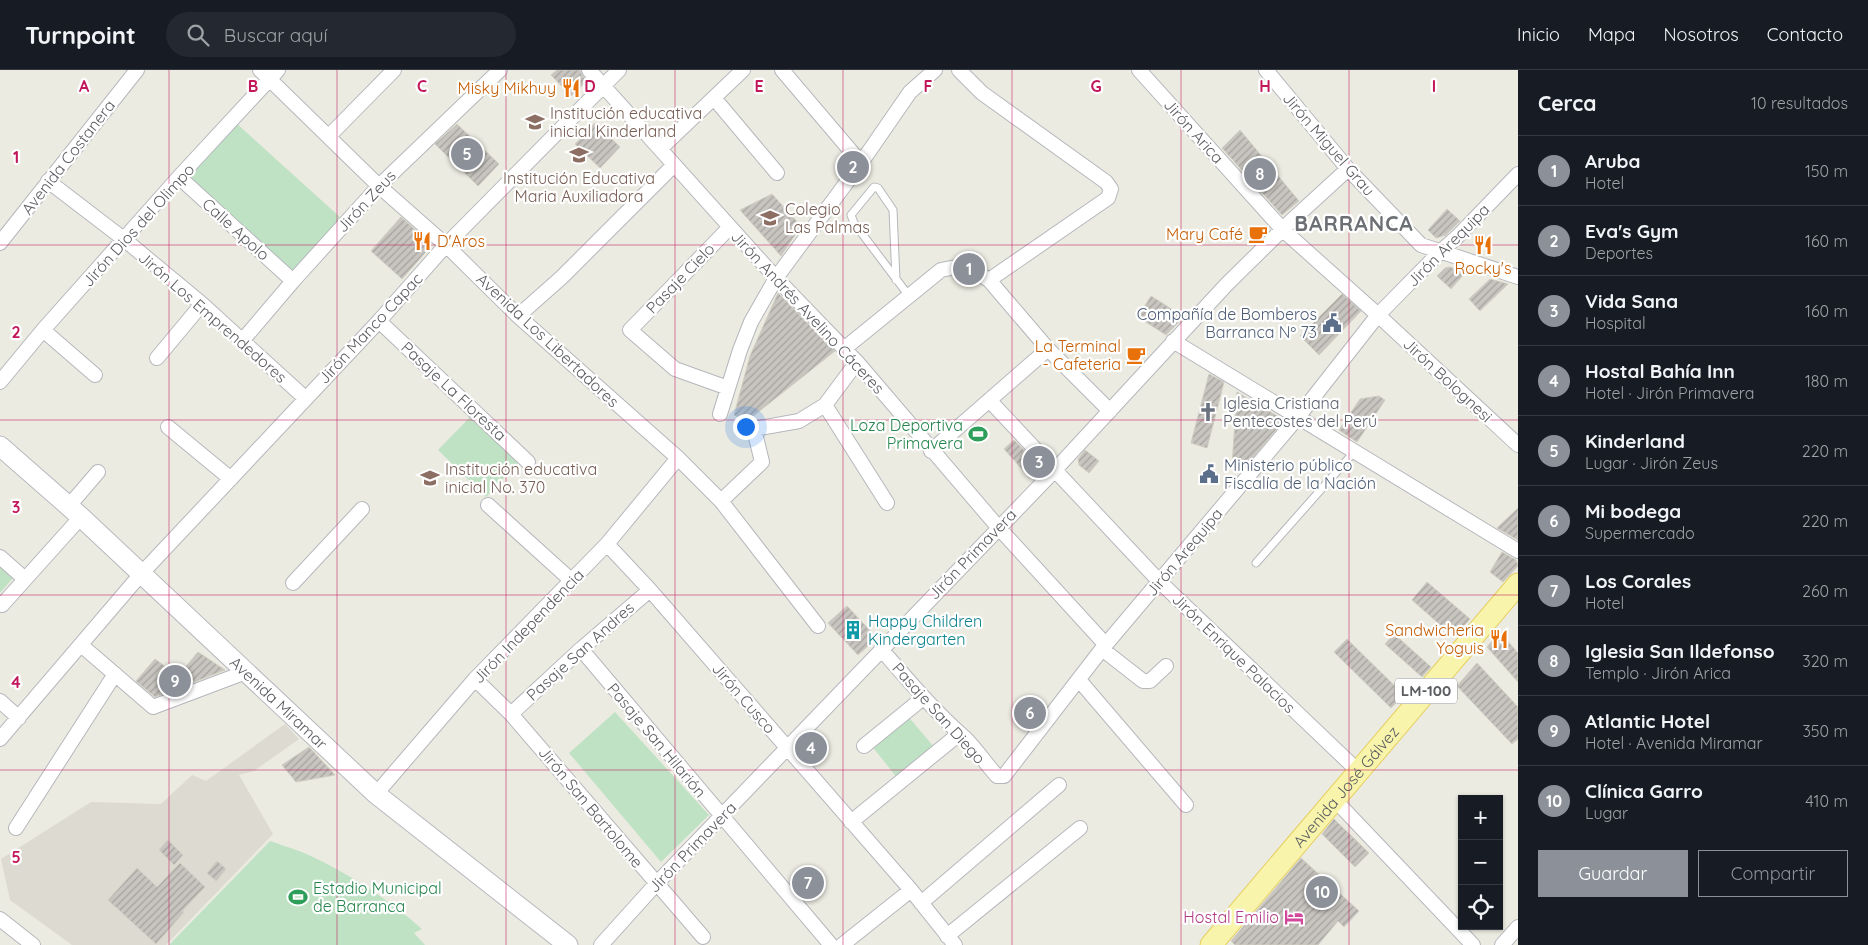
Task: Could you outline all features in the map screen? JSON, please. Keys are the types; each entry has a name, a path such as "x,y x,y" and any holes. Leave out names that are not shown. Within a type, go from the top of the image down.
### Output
{"main road":[{"name":"Avenida José Gálvez","path":"1211,945 1518,584"}],"street":[{"name":"Avenida Costanera","path":"0,244 137,70"},
{"path":"329,136 394,70"},
{"name":"Jirón Zeus","path":"242,341 293,281 379,186 500,70"},
{"name":"Jirón Andrés Avelino Cáceres","path":"589,70 776,278 845,348 931,451 1104,647 1143,681 1150,681 1166,666"},
{"name":"Jirón Manco Capac","path":"0,739 141,574 379,321 446,245 619,70"},
{"path":"660,148 743,70"},
{"path":"782,70 861,163"},
{"path":"720,414 740,350 752,322 776,278 861,163 910,92 935,70"},
{"path":"959,70 982,93 1106,182 1111,189 1108,198 988,280"},
{"name":"Jirón Arica","path":"1139,70 1283,230 1378,316"},
{"name":"Jirón Miguel Grau","path":"1266,70 1348,169 1421,245 1518,277"},
{"name":"Avenida Los Libertadores","path":"269,73 379,186 446,245 518,316 678,458 721,501 818,626"},
{"name":"Jirón Dios del Olimpo","path":"0,382 43,330 125,240 269,73"},
{"path":"714,98 777,173"},
{"path":"518,316 562,278 674,165"},
{"name":"Jirón Primavera","path":"601,945 656,884 1054,471 1173,341 1228,284 1348,169"},
{"name":"Jirón Arequipa","path":"997,776 1004,776 1104,647 1298,417 1378,316 1518,174"},
{"name":"Calle Apolo","path":"179,177 293,281"},
{"name":"Jirón Los Emprendedores","path":"48,181 125,240 202,304 306,398"},
{"name":"Pasaje Cielo","path":"728,388 675,369 630,330 730,227"},
{"path":"845,348 941,270 956,267 972,270 988,280 1048,349 1110,411"},
{"path":"157,358 202,304"},
{"name":"Jirón Bolognesi","path":"1378,316 1518,445"},
{"name":"Pasaje La Floresta","path":"379,321 528,462"},
{"path":"43,330 95,375"},
{"path":"1173,341 1518,551"},
{"path":"931,451 1048,349"},
{"path":"721,501 762,462 754,429 799,421 825,405 857,362"},
{"name":"Jirón Enrique Palacios","path":"990,401 1159,581 1358,771"},
{"path":"825,405 887,503"},
{"path":"168,427 231,479"},
{"name":"Avenida Miramar","path":"0,446 141,574 376,794 568,945"},
{"name":"Jirón Independencia","path":"376,794 475,679 607,544 678,458"},
{"path":"1,604 25,579 74,512 98,472"},
{"path":"488,505 572,581"},
{"path":"293,583 362,509"},
{"name":"Jirón Cusco","path":"607,544 650,590 911,890 951,940"},
{"path":"0,557 25,579"},
{"name":"Pasaje San Andres","path":"511,714 580,649 650,590"},
{"path":"81,645 153,707 246,672"},
{"name":"Pasaje San Hilarión","path":"580,649 831,945"},
{"name":"Pasaje San Diego","path":"881,649 923,698 965,739 997,776"},
{"path":"16,828 115,674"},
{"name":"Jirón San Bartolome","path":"475,679 511,714 703,938"},
{"path":"1079,680 1186,805"},
{"path":"864,746 923,698"},
{"path":"0,701 19,718"},
{"path":"851,822 959,734"},
{"path":"921,902 1060,786"},
{"path":"1334,799 1472,945"},
{"path":"951,940 1080,828"},
{"path":"842,945 911,890"},
{"path":"0,919 33,945"},
{"path":"1502,945 1518,927"}],"lane":[{"path":"896,280 893,210 878,188 874,187 852,215 852,219 896,280 908,296"},
{"path":"1256,563 1355,451"}],"shaded area":[{"path":"285,724 299,739 254,771 239,775 273,834 166,945 72,945 10,900 1,859 91,802 161,804 192,775 206,781"}],"green space":[{"path":"235,122 341,218 291,275 182,178"},
{"path":"471,416 519,462 486,497 438,450"},
{"path":"0,566 13,578 0,593"},
{"path":"615,712 709,815 661,862 569,753"},
{"path":"907,715 934,747 898,779 871,745"},
{"name":"Estadio Municipal de Barranca","path":"270,841 313,857 370,889 422,929 414,933 425,945 169,945"}],"building":[{"name":"Misky Mikhuy","path":"557,70 580,70 587,81 571,96 551,75"},
{"path":"595,123 620,147 600,168 575,144"},
{"path":"457,124 499,164 478,186 435,144"},
{"path":"1240,130 1299,201 1282,215 1222,148"},
{"name":"Colegio Las Palmas","path":"772,194 801,226 781,256 740,210"},
{"path":"1447,209 1460,221 1446,235 1436,238 1428,230"},
{"path":"401,217 432,245 402,279 371,251"},
{"path":"1450,267 1465,273 1451,289 1437,276 1445,268"},
{"path":"1490,279 1508,284 1480,311 1469,299"},
{"path":"778,293 835,351 747,421 734,415 750,356"},
{"name":"Compañía de Bomberos Barranca Nº 73","path":"1342,294 1361,311 1319,355 1300,336"},
{"path":"1151,296 1184,317 1166,335 1138,317"},
{"name":"Iglesia Cristiana Pentecostes del Perú","path":"1209,374 1224,382 1207,448 1191,443"},
{"path":"1237,392 1284,420 1245,467 1232,466"},
{"path":"1379,396 1385,400 1357,442 1339,430 1360,399"},
{"path":"1014,440 1038,465 1038,471 1030,478 1004,449"},
{"path":"1085,450 1099,461 1089,473 1079,465 1078,459"},
{"path":"1518,508 1518,540 1497,528"},
{"path":"1502,552 1516,560 1518,566 1503,582 1490,572"},
{"path":"1427,582 1470,619 1454,637 1412,600"},
{"name":"Happy Children Kindergarten","path":"847,606 877,638 858,655 828,623"},
{"path":"1500,632 1518,653 1518,682 1487,647"},
{"path":"1394,634 1431,667 1422,677 1385,644"},
{"path":"1347,639 1404,695 1391,708 1334,652"},
{"path":"198,652 225,670 155,697 136,681 155,659 178,676"},
{"path":"1477,663 1518,707 1518,739 1512,744 1457,686"},
{"path":"309,747 335,775 296,782 282,765"},
{"path":"1334,819 1369,853 1355,867 1322,834"},
{"path":"168,840 183,855 174,865 159,850"},
{"path":"1301,858 1359,911 1344,927 1338,921 1318,945 1235,945 1231,941"},
{"path":"217,861 226,869 216,881 207,873"},
{"path":"180,863 205,887 182,911 184,912 156,944 108,900 137,868 157,887"}],"place":[{"name":"Misky Mikhuy","path":"571,88"},
{"name":"Institución educativa inicial Kinderland","path":"535,122"},
{"name":"Kinderland","path":"467,154"},
{"name":"Institución Educativa Maria Auxiliadora","path":"579,155"},
{"name":"Eva's Gym","path":"853,167"},
{"name":"Iglesia San Ildefonso","path":"1260,174"},
{"name":"Colegio Las Palmas","path":"770,218"},
{"name":"Mary Café","path":"1258,234"},
{"name":"D'Aros","path":"422,241"},
{"name":"Rocky's","path":"1483,245"},
{"name":"Aruba","path":"969,269"},
{"name":"Compañía de Bomberos Barranca Nº 73","path":"1332,323"},
{"name":"La Terminal - Cafeteria","path":"1136,355"},
{"name":"Iglesia Cristiana Pentecostes del Perú","path":"1208,412"},
{"name":"Loza Deportiva Primavera","path":"978,434"},
{"name":"Vida Sana","path":"1039,462"},
{"name":"Ministerio público Fiscalía de la Nación","path":"1209,474"},
{"name":"Institución educativa inicial No. 370","path":"430,478"},
{"name":"Happy Children Kindergarten","path":"853,630"},
{"name":"Sandwicheria Yoguis","path":"1499,639"},
{"name":"Atlantic Hotel","path":"175,681"},
{"name":"Mi bodega","path":"1030,713"},
{"name":"Hostal Bahía Inn","path":"811,748"},
{"name":"Los Corales","path":"808,883"},
{"name":"Clínica Garro","path":"1322,892"},
{"name":"Estadio Municipal de Barranca","path":"298,897"},
{"name":"Hostal Emilio","path":"1294,917"}],"district":[{"name":"BARRANCA","path":"1354,224"}]}
